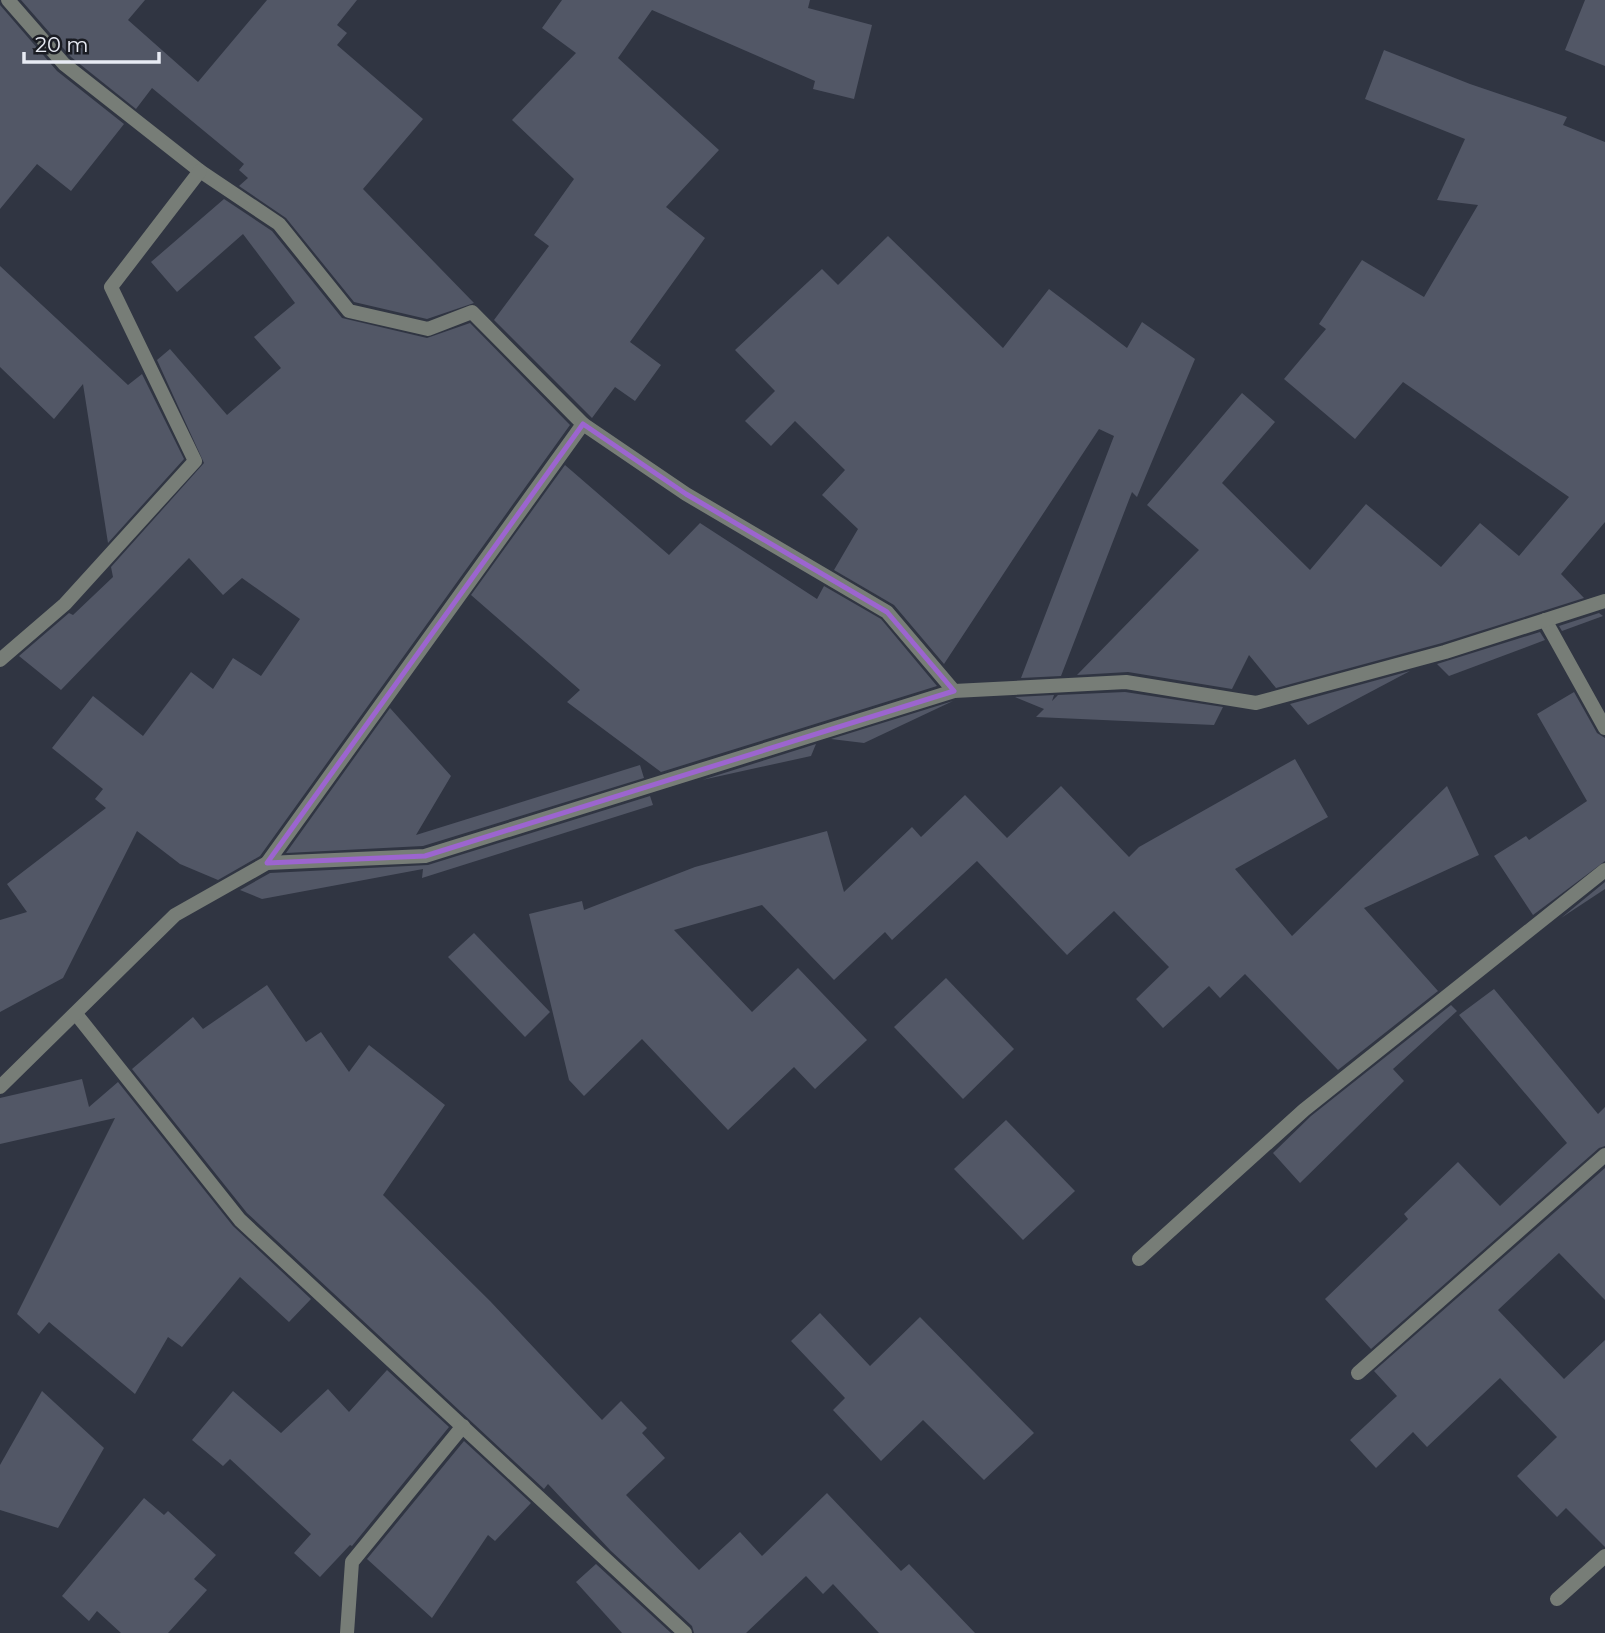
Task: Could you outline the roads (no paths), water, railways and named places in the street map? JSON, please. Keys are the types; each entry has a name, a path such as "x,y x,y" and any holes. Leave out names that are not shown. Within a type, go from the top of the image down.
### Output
{"street":[{"path":"8,0 64,64 200,171 279,224 349,311 428,329 471,312 583,424 686,494 887,612 954,691"},
{"path":"0,660 65,604 195,461 111,287 200,171"},
{"path":"0,1087 175,915 267,863 583,424"},
{"path":"267,863 425,856 954,691 1126,682 1256,703 1445,652 1605,601"},
{"path":"1545,620 1605,728"},
{"path":"1139,1259 1304,1110 1605,870"},
{"path":"76,1014 240,1220 685,1633"},
{"path":"1358,1373 1605,1155"},
{"path":"347,1633 352,1562 463,1426"},
{"path":"1556,1599 1605,1556"}]}
